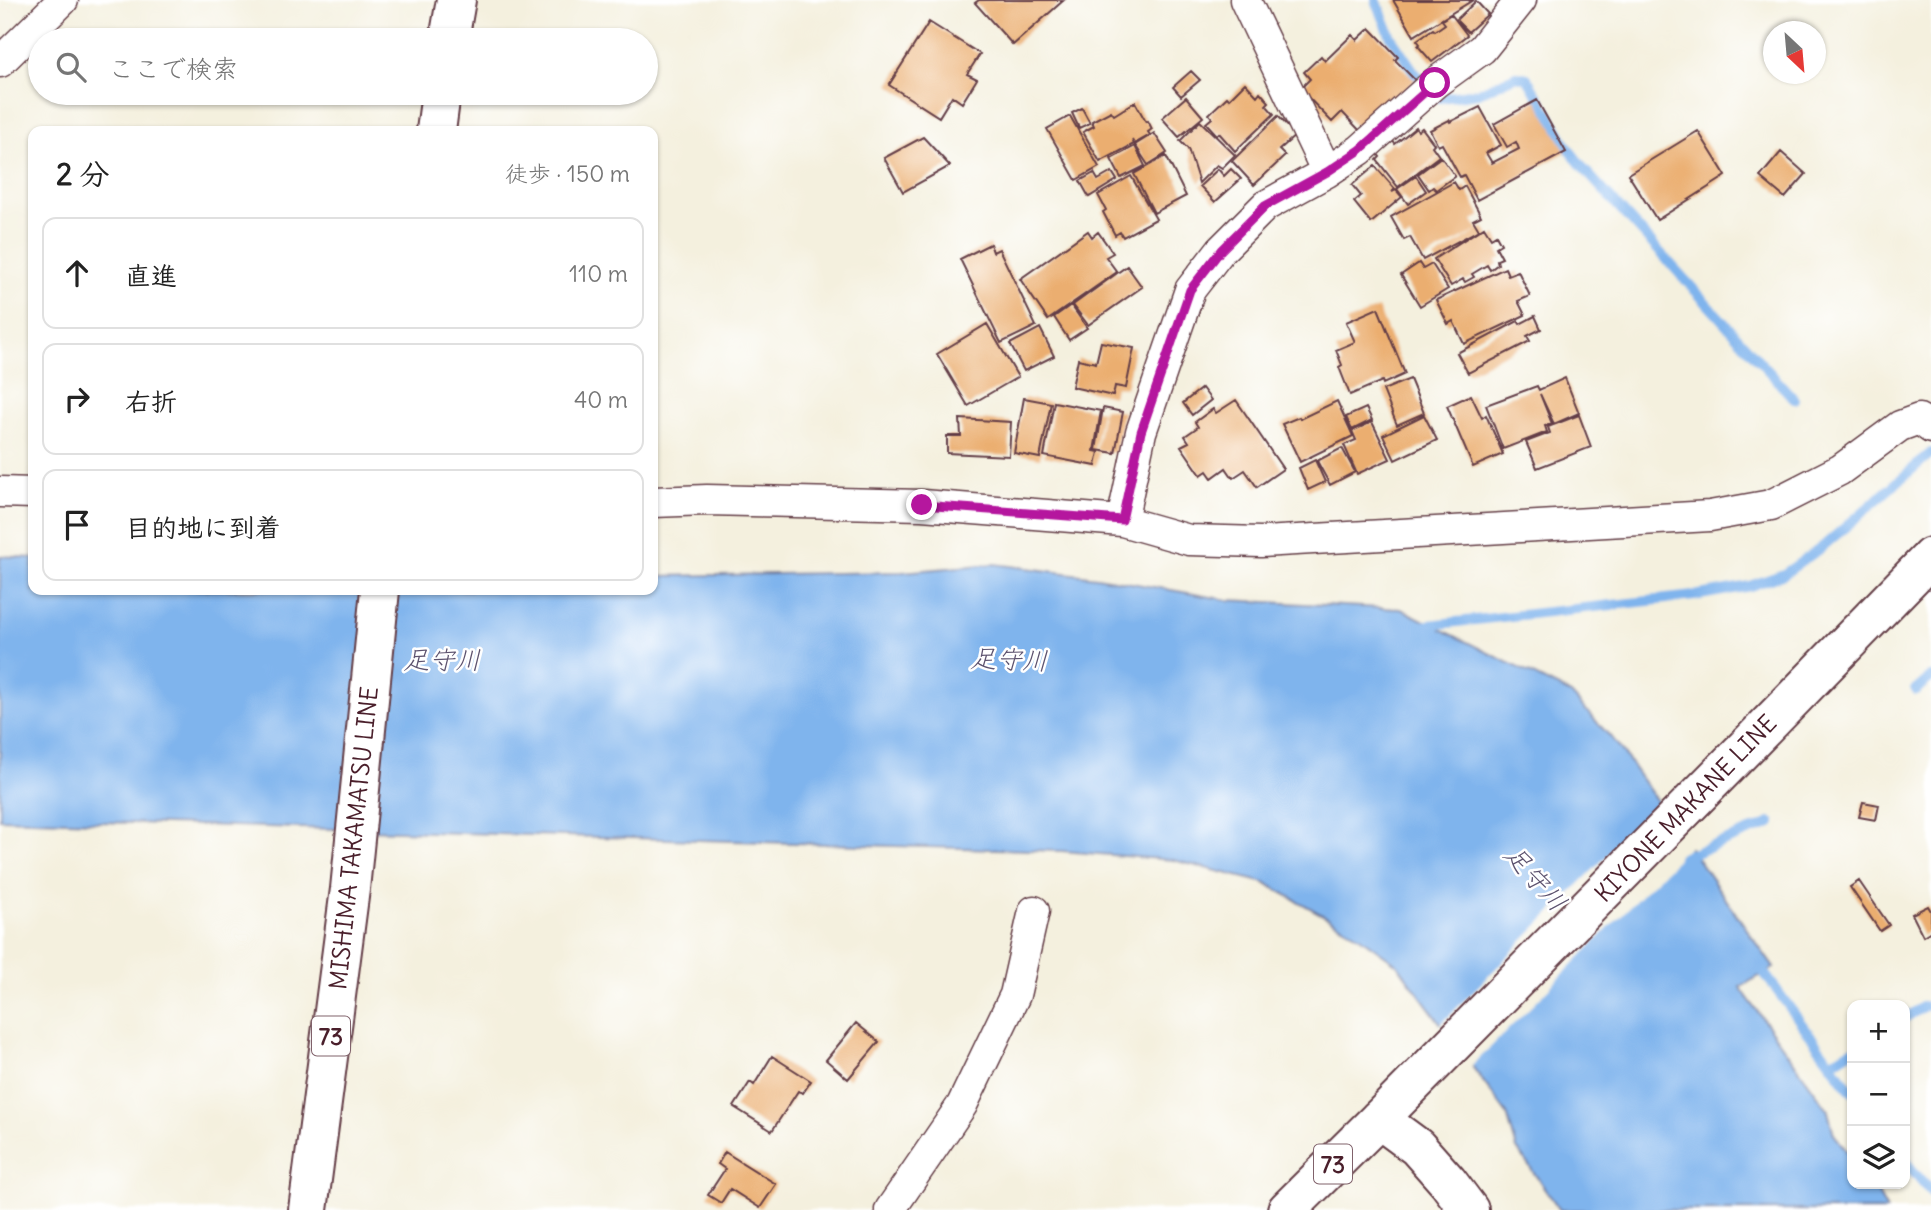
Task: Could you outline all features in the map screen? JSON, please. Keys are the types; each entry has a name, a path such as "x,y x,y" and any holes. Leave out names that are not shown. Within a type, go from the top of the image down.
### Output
{"main road":[{"path":"451,28 456,0"},
{"path":"437,126 439,105"},
{"name":"KIYONE MAKANE LINE","path":"1379,1119 1931,557"},
{"name":"MISHIMA TAKAMATSU LINE","path":"309,1210 353,862 380,595"},
{"path":"1379,1119 1417,1147 1469,1210"},
{"name":"73","path":"1287,1210 1379,1119"}],"street":[{"path":"35,28 63,0"},
{"path":"1245,0 1327,172"},
{"path":"1122,520 1141,432 1190,290 1221,250 1265,206 1327,172 1360,150 1431,87 1482,49 1521,0"},
{"path":"0,62 28,34"},
{"path":"658,502 707,500 922,505 1122,520 1189,540 1261,542 1710,516 1772,505 1840,470 1900,426 1919,419 1931,428"},
{"path":"0,492 28,493"},
{"path":"890,1210 962,1105 1015,995 1034,911"}],"water":[{"name":"足守川","path":"0,556 28,558 28,595 658,595 658,576 902,572 994,564 1097,577 1228,600 1401,609 1571,694 1617,744 1774,968 1740,987 1827,1108 1834,1134 1847,1151 1847,1189 1876,1189 1887,1210 1560,1210 1517,1149 1507,1114 1397,964 1350,930 1265,883 1173,860 1062,851 0,819"}],"pier":[{"path":"1661,801 1692,844 1470,1068 1439,1026"}],"building":[{"path":"979,0 1064,0 1013,45 975,3"},
{"path":"1393,0 1473,0 1414,36"},
{"path":"1476,1 1488,14 1468,32 1456,20"},
{"path":"1451,14 1467,35 1432,62 1418,46 1420,44 1417,40 1445,24 1442,20"},
{"path":"929,22 980,54 967,74 977,79 962,103 952,96 939,117 889,85"},
{"path":"1370,28 1398,57 1395,60 1415,80 1362,133 1342,112 1332,122 1300,89 1310,79 1304,72 1321,56 1325,61 1352,35 1357,40"},
{"path":"1191,71 1200,80 1181,96 1173,87"},
{"path":"1245,83 1257,96 1260,92 1269,102 1266,105 1274,114 1235,151 1206,123 1212,118 1209,114"},
{"path":"1186,97 1203,117 1179,137 1162,118"},
{"path":"1537,100 1566,152 1477,200 1464,175 1460,177 1442,144 1438,146 1430,130 1480,107 1501,145 1486,153 1492,163 1519,149 1516,142 1507,147 1494,124"},
{"path":"1135,102 1152,129 1148,132 1150,135 1100,162 1083,132 1094,126 1092,121 1111,111 1114,115"},
{"path":"1082,108 1090,123 1079,128 1072,113"},
{"path":"1070,116 1099,167 1076,180 1047,129"},
{"path":"1278,116 1296,135 1279,150 1285,156 1254,185 1232,161"},
{"path":"1200,121 1235,155 1222,168 1217,165 1199,183 1188,149 1180,141"},
{"path":"1416,127 1418,131 1422,128 1439,156 1398,187 1377,160 1380,157 1377,153 1393,141 1395,144"},
{"path":"1698,131 1726,176 1657,220 1628,174"},
{"path":"1154,133 1167,153 1148,165 1135,145"},
{"path":"923,137 950,166 903,192 884,158"},
{"path":"1135,146 1145,166 1121,178 1111,159"},
{"path":"1781,152 1806,174 1785,198 1760,177"},
{"path":"1166,156 1186,196 1154,213 1134,174"},
{"path":"1441,157 1455,176 1436,190 1433,187 1429,190 1418,174"},
{"path":"1375,166 1395,189 1392,192 1396,190 1402,197 1371,223 1354,202 1361,196 1352,185"},
{"path":"1218,169 1224,176 1231,169 1241,179 1215,202 1200,186"},
{"path":"1112,172 1117,180 1089,197 1080,181 1094,173 1098,180"},
{"path":"1131,176 1156,219 1123,237 1120,232 1115,235 1098,195"},
{"path":"1416,176 1426,191 1408,204 1397,189"},
{"path":"1454,182 1459,190 1465,186 1481,216 1473,220 1479,230 1423,260 1410,237 1404,240 1391,217"},
{"path":"1484,227 1491,238 1496,235 1501,244 1496,247 1502,258 1497,260 1498,264 1490,270 1487,265 1472,274 1474,277 1465,282 1463,279 1451,286 1434,259"},
{"path":"1088,231 1092,237 1098,232 1113,253 1106,257 1117,272 1048,320 1020,279"},
{"path":"990,244 993,252 999,249 1036,326 1001,343 960,259"},
{"path":"1419,263 1423,269 1432,264 1448,289 1420,306 1401,275"},
{"path":"1127,266 1142,287 1088,325 1073,305"},
{"path":"1505,268 1508,275 1518,271 1530,296 1518,301 1525,315 1464,344 1453,321 1448,324 1436,300"},
{"path":"1071,305 1087,328 1069,340 1054,317"},
{"path":"1378,308 1405,374 1350,395 1339,367 1342,365 1336,350 1355,342 1346,322"},
{"path":"1535,316 1541,329 1527,336 1530,341 1468,373 1457,353 1518,321 1520,324"},
{"path":"987,324 1018,377 968,406 937,354"},
{"path":"1040,328 1054,356 1024,371 1010,344"},
{"path":"1101,342 1134,348 1126,388 1115,386 1113,396 1072,387 1078,359 1096,363"},
{"path":"1565,378 1579,413 1554,424 1540,394 1552,424 1545,426 1547,432 1503,449 1486,405 1537,386 1539,390"},
{"path":"1410,379 1424,413 1397,425 1383,390"},
{"path":"1202,388 1211,400 1192,415 1183,403"},
{"path":"1471,395 1482,418 1486,415 1503,454 1473,467 1447,406"},
{"path":"1024,398 1051,403 1040,458 1014,453"},
{"path":"1236,400 1283,469 1257,487 1245,470 1233,478 1226,468 1212,478 1207,471 1201,475 1181,446 1189,442 1185,436 1198,427 1195,422 1213,409 1216,413"},
{"path":"1337,401 1353,436 1300,462 1282,424 1299,417 1300,419"},
{"path":"1054,402 1101,411 1094,451 1099,452 1096,466 1044,456"},
{"path":"1103,408 1123,412 1115,453 1096,450"},
{"path":"1366,408 1372,420 1352,430 1346,417"},
{"path":"1424,415 1437,440 1395,460 1383,435"},
{"path":"1579,415 1591,447 1537,468 1526,442 1550,433 1548,427"},
{"path":"960,419 1011,422 1009,456 947,453 947,436 961,436"},
{"path":"1372,422 1390,459 1357,474 1344,445 1356,440 1352,431"},
{"path":"1342,448 1355,472 1330,485 1317,461"},
{"path":"1315,460 1325,482 1308,490 1299,468"},
{"path":"1863,802 1879,805 1876,820 1859,817"},
{"path":"1859,881 1889,925 1880,931 1850,887"},
{"path":"1928,906 1931,911 1931,931 1923,936 1912,914"},
{"path":"856,1023 879,1042 848,1079 826,1060"},
{"path":"772,1056 811,1081 803,1093 798,1091 772,1131 734,1107 750,1082 754,1085"},
{"path":"725,1152 776,1184 760,1208 730,1189 721,1203 708,1195 725,1169 718,1164"}],"waterway":[{"path":"1376,0 1391,37 1415,73 1440,98 1478,93 1516,76 1527,78 1584,169 1794,399"},
{"path":"1420,626 1694,596 1750,586 1784,574 1821,548 1931,453"},
{"path":"1916,690 1931,677"},
{"path":"1682,858 1771,823"},
{"path":"1756,962 1847,1085"},
{"path":"1910,1015 1924,1006"},
{"path":"1831,1063 1847,1053"},
{"path":"1910,1167 1931,1192"}],"route":[{"path":"922,505 1122,520 1141,432 1190,290 1221,250 1265,206 1327,172 1360,150 1435,83"}]}
